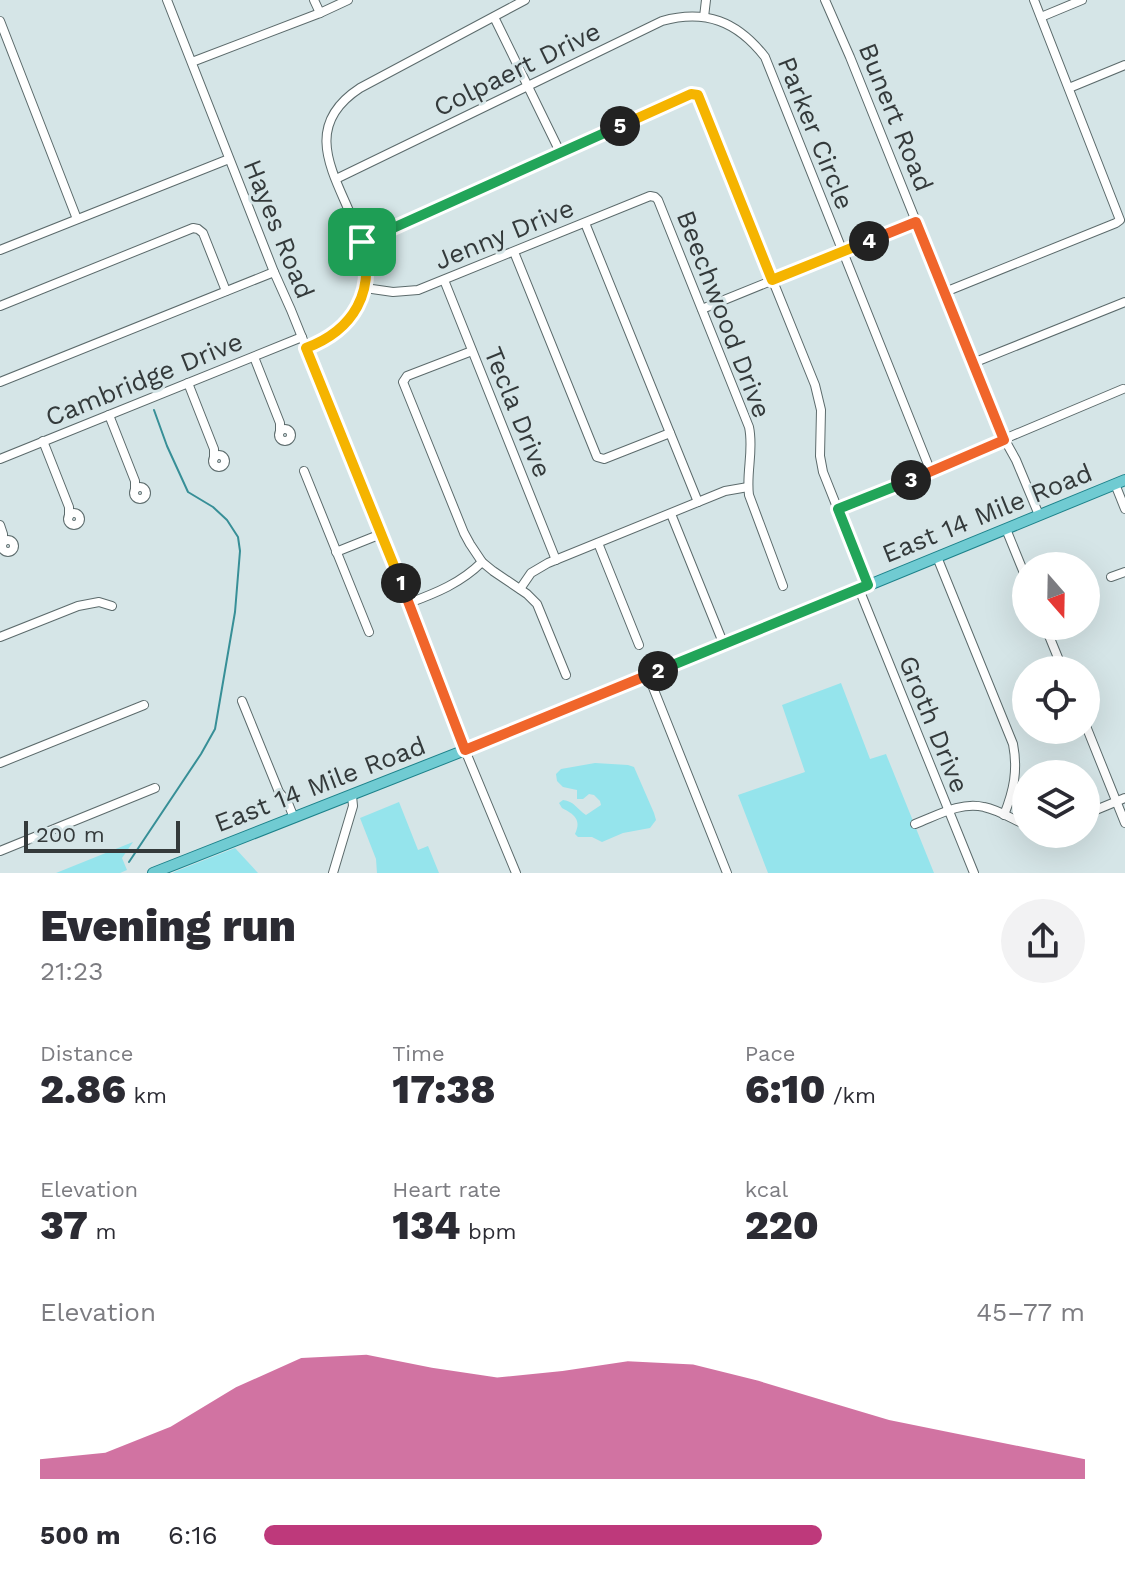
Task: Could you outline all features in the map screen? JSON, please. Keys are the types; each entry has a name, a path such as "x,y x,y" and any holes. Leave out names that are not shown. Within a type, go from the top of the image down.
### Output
{"main road":[{"name":"East 14 Mile Road","path":"153,873 352,796 1121,484"}],"street":[{"name":"Hayes Road","path":"167,0 516,873"},
{"path":"314,0 320,13"},
{"path":"192,62 348,0"},
{"path":"306,348 326,339 344,324 353,314 365,288 366,262 362,242 327,154 327,131 335,112 360,88 525,0"},
{"path":"704,17 706,0"},
{"path":"945,292 1120,220 1034,0"},
{"path":"1041,17 1082,0"},
{"name":"Bunert Road","path":"830,2 1004,440 1016,460 1039,515"},
{"name":"Colpaert Drive","path":"336,179 662,21 681,16 704,17"},
{"path":"362,242 560,152 494,17"},
{"name":"Parker Circle","path":"704,17 736,28 765,57 931,472"},
{"path":"0,21 77,219"},
{"path":"1069,88 1125,65"},
{"name":"Groth Drive","path":"560,152 696,94 819,398 823,472 863,587 974,873"},
{"path":"0,250 229,159"},
{"name":"Jenny Drive","path":"365,288 403,292 418,290 650,196 655,197"},
{"name":"Beechwood Drive","path":"655,197 749,427 752,447 748,487 751,503 783,586"},
{"path":"702,309 916,222"},
{"path":"585,223 698,502"},
{"path":"0,306 193,228 203,233 226,291"},
{"path":"514,252 599,459 670,433"},
{"path":"0,382 274,272"},
{"name":"Tecla Drive","path":"444,280 556,560"},
{"path":"973,363 1125,302"},
{"name":"Cambridge Drive","path":"0,459 302,337"},
{"path":"472,351 403,379 464,533 482,562 531,596 539,608 566,675"},
{"path":"254,357 282,428"},
{"path":"188,383 217,454"},
{"path":"838,509 1123,389"},
{"path":"109,415 137,486"},
{"path":"43,441 71,512"},
{"path":"304,471 369,632"},
{"path":"1121,484 1125,509"},
{"path":"520,589 531,573 556,560 725,491 748,487"},
{"path":"671,514 724,645"},
{"path":"1006,529 1015,552"},
{"path":"336,552 381,534"},
{"path":"598,543 639,645"},
{"path":"937,557 1013,744 1015,780 1004,815"},
{"path":"409,603 447,588 482,562"},
{"path":"1111,577 1125,572"},
{"path":"0,637 78,606 99,602 112,606"},
{"path":"648,675 727,873"},
{"path":"242,701 280,796 288,803 294,818"},
{"path":"0,763 144,705"},
{"path":"1095,744 1121,800 1125,823"},
{"path":"0,851 155,788"},
{"path":"333,873 353,806 352,796"},
{"path":"1100,808 1121,800"},
{"path":"915,824 959,807 974,805 1012,819"}],"shaded area":[{"path":"841,683 870,759 886,754 934,873 768,873 738,795 805,772 782,705"},
{"path":"595,763 634,767 656,820 650,828 623,833 602,842 575,834 578,825 576,818 559,803 563,800 570,802 586,815 601,805 600,801 589,794 577,799 577,790 563,787 557,781 556,774 561,769"},
{"path":"399,802 418,850 428,846 439,873 377,873 376,859 360,818"},
{"path":"133,842 122,858 127,870 120,873 56,873"},
{"path":"235,848 258,873 173,873 174,872"}],"waterway":[{"path":"129,862 215,729 235,612 240,551 238,537 227,520 188,492 154,410"}],"route":[{"path":"693,93 698,95 772,280 916,222 1004,440 838,509 868,585 465,750 306,348 333,334 353,314 365,288 367,272 362,242 693,93"}]}
